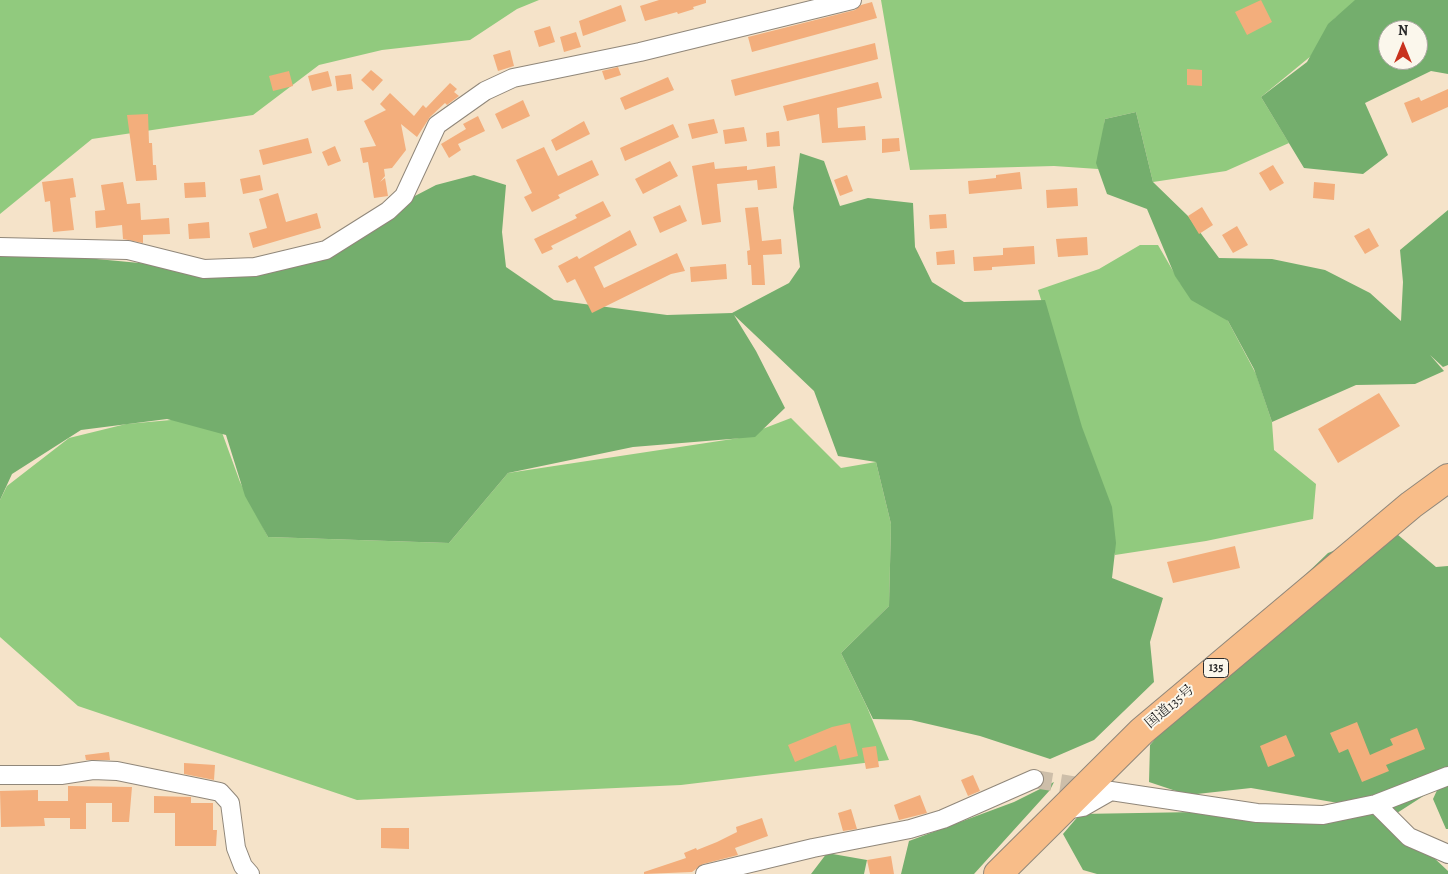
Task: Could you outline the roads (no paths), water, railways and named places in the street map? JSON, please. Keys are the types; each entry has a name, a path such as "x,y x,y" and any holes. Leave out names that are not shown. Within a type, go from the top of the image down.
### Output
{"highway":[{"name":"国道135号","path":"998,874 1149,724 1411,505 1448,478"}],"street":[{"path":"0,247 128,250 204,270 256,267 326,250 388,211 404,196 437,125 492,88 513,78 640,52 852,0"},
{"path":"0,775 61,775 94,770 118,770 220,792 230,803 236,848 243,866 250,874"},
{"path":"1062,810 1083,807 1111,791 1257,813 1322,815 1376,804 1448,776"},
{"path":"705,874 813,848 910,829 943,818 1034,779"},
{"path":"1376,804 1409,837 1448,854"}],"tunnel":[{"path":"1034,779 1091,788"}]}
